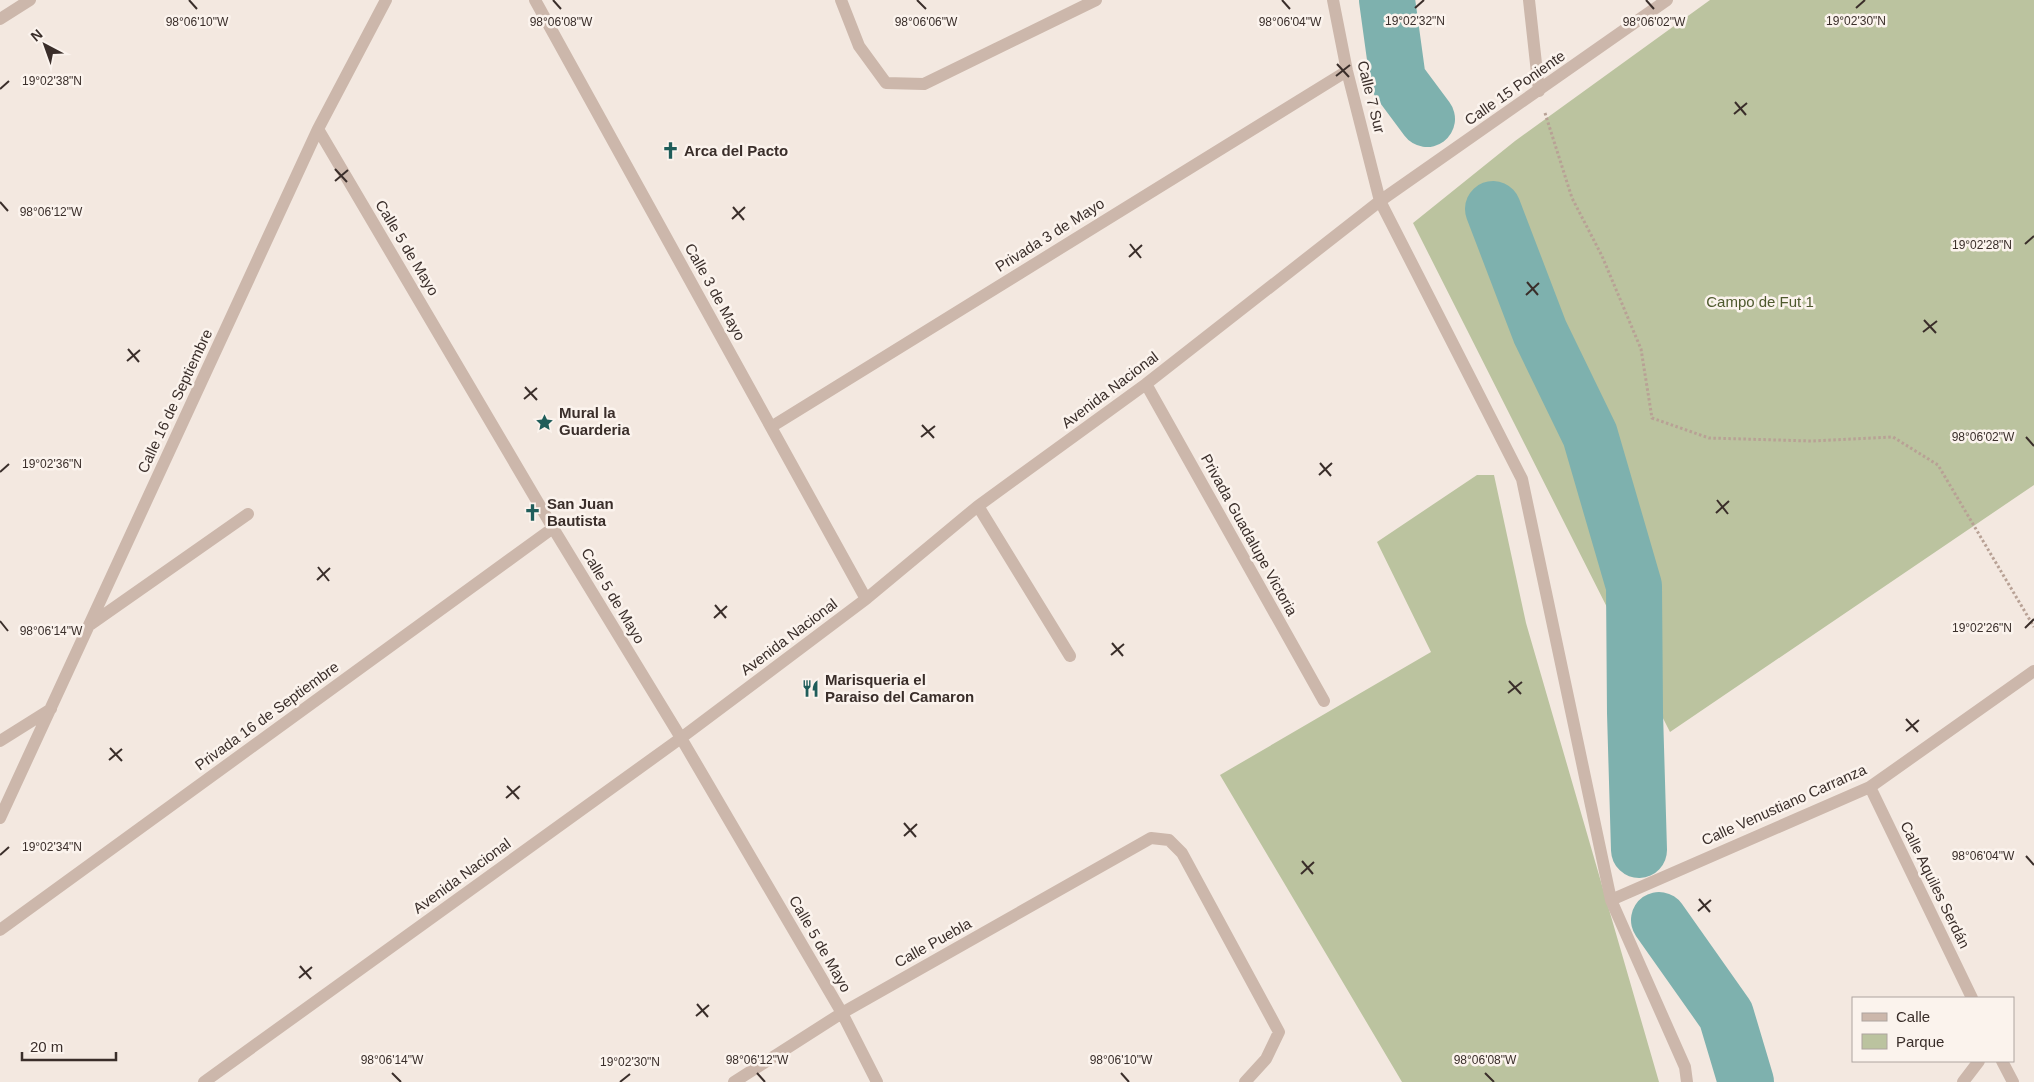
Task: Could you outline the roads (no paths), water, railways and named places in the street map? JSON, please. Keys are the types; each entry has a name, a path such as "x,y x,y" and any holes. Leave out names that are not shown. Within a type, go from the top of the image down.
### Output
{"street":[{"path":"0,19 30,0"},
{"name":"Calle 16 de Septiembre","path":"0,818 52,709 318,129 386,0"},
{"name":"Calle 3 de Mayo","path":"535,0 866,600"},
{"path":"841,0 859,46 886,83 924,84 1096,0"},
{"name":"Calle 7 Sur","path":"1333,0 1347,71 1380,201 1522,479 1611,900 1685,1067 1687,1082"},
{"path":"1529,0 1539,91"},
{"name":"Calle 15 Poniente","path":"1380,201 1667,0"},
{"name":"Privada 3 de Mayo","path":"771,426 1347,71"},
{"name":"Calle 5 de Mayo","path":"318,129 553,528 682,738 842,1013 877,1082"},
{"name":"Avenida Nacional","path":"204,1082 682,738 866,600 978,506 1146,384 1380,201"},
{"name":"Privada Guadalupe Victoria","path":"1146,384 1324,701"},
{"path":"978,506 1070,656"},
{"path":"91,624 248,514"},
{"name":"Privada 16 de Septiembre","path":"0,930 553,528"},
{"name":"Calle Venustiano Carranza","path":"1611,900 1870,787 2034,671"},
{"path":"0,742 52,709"},
{"name":"Calle Aquiles Serdán","path":"1870,787 1972,997"},
{"name":"Calle Puebla","path":"734,1082 842,1013 1151,838 1169,840 1182,853 1279,1032 1266,1059 1245,1082"},
{"path":"1963,1082 1979,1062"},
{"path":"2003,1062 2013,1082"}],"waterway":[{"path":"1387,0 1398,80 1427,119"},
{"path":"1493,209 1540,332 1590,435 1634,586 1639,850"},
{"path":"1659,920 1726,1015 1746,1082"}],"place":[{"name":"Arca del Pacto","path":"670,151"},
{"name":"Mural la Guarderia","path":"545,422"},
{"name":"San Juan Bautista","path":"533,513"},
{"name":"Marisqueria el Paraiso del Camaron","path":"811,689"}],"park label":[{"name":"Campo de Fut 1","path":"1760,302"}]}
